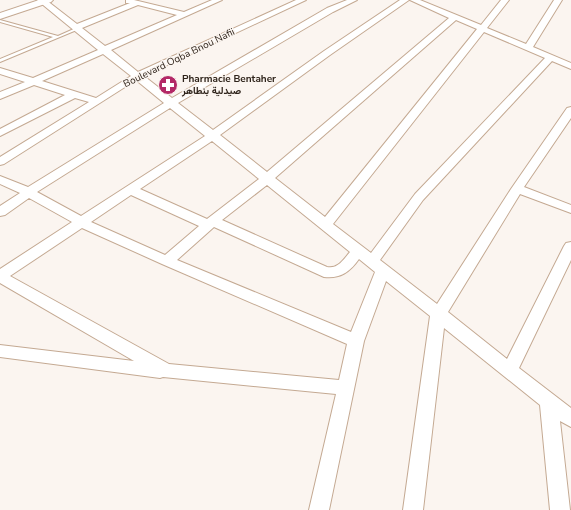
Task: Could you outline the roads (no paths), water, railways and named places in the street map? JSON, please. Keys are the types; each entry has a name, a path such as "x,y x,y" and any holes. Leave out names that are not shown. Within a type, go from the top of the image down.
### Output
{"street":[{"path":"123,0 185,15"},
{"path":"0,96 218,0"},
{"name":"Boulevard Oqba Bnou Nafii","path":"0,162 137,76 302,0"},
{"path":"0,212 28,192 171,103 330,10 353,0"},
{"path":"166,371 0,276 212,136 332,49 405,0"},
{"path":"414,0 438,7 455,17 571,66"},
{"path":"325,225 505,0"},
{"path":"528,48 558,0"},
{"path":"0,16 44,1 103,50 571,419"},
{"path":"76,28 137,3"},
{"path":"167,261 210,223 267,179 455,17"},
{"path":"318,510 356,341 377,266 418,197 551,57"},
{"path":"0,71 96,101"},
{"path":"0,132 74,94"},
{"path":"413,510 438,315 517,189 571,110"},
{"path":"0,180 28,192 81,222 167,261 356,341"},
{"path":"517,189 571,209"},
{"path":"132,190 324,272 332,274 339,273 358,251"},
{"path":"509,371 571,246"},
{"path":"0,351 166,371 345,388"},
{"path":"549,402 560,510"}],"lane":[{"path":"0,21 58,37"},
{"path":"0,61 76,28"}],"place":[{"name":"Pharmacie Bentaher صيدلية بنطاهر","path":"168,85"}]}
